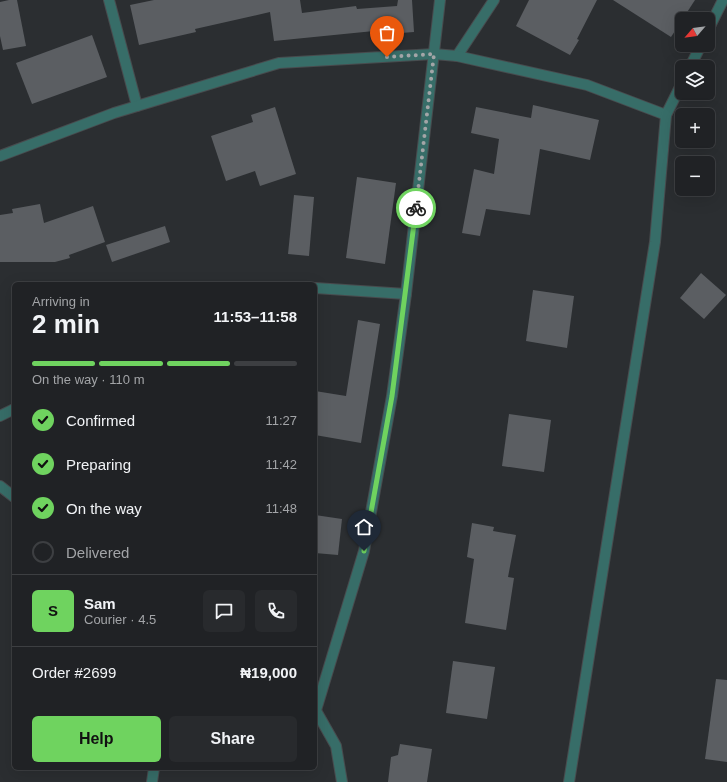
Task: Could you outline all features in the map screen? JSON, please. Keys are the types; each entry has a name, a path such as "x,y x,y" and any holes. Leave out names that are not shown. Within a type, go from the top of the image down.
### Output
{"street":[{"path":"109,0 137,106"},
{"path":"317,703 364,551 392,396 406,294 440,0"},
{"path":"457,56 494,0"},
{"path":"715,16 723,0"},
{"path":"0,156 137,106 279,63 434,54 457,56 587,85 666,115"},
{"path":"569,782 655,242 666,115 675,96"},
{"path":"317,288 406,294"},
{"path":"0,416 12,410"},
{"path":"0,486 12,495"},
{"path":"317,713 336,746 342,782"},
{"path":"152,782 154,770"}],"building":[{"path":"17,0 26,46 3,50 0,36 0,2"},
{"path":"154,0 300,0 302,13 356,6 357,9 397,6 398,0 412,0 414,32 374,35 374,31 274,41 270,12 195,29 196,32 139,45 130,5"},
{"path":"529,0 597,0 577,39 579,40 570,55 516,26"},
{"path":"613,0 695,0 687,12 675,12 675,31 671,37"},
{"path":"92,35 107,77 32,104 16,63"},
{"path":"533,105 599,120 590,160 540,149 530,215 486,209 480,236 462,233 474,169 494,174 499,139 471,133 476,107 531,118"},
{"path":"275,107 296,174 260,186 255,171 226,181 211,136 253,122 251,115"},
{"path":"357,177 396,183 385,264 346,258"},
{"path":"294,195 314,197 309,256 288,254"},
{"path":"40,204 44,223 93,206 105,242 69,255 70,258 55,262 0,262 0,215 13,213 12,209"},
{"path":"165,226 170,242 112,262 106,245"},
{"path":"701,273 726,295 704,319 680,298"},
{"path":"533,290 574,296 567,348 526,341"},
{"path":"358,320 380,324 361,443 317,435 317,391 346,396"},
{"path":"509,414 551,420 544,472 502,466"},
{"path":"317,515 342,519 338,555 317,553"},
{"path":"472,523 494,527 493,531 516,535 508,577 514,578 506,630 465,623 474,559 467,557"},
{"path":"453,661 495,667 487,719 446,713"},
{"path":"716,679 727,680 727,762 705,759"},
{"path":"400,744 432,749 427,782 388,782 391,757 398,755"}],"way so far":[{"path":"387,57 434,54 416,208"}],"route":[{"path":"364,551 392,396 416,208"}]}
